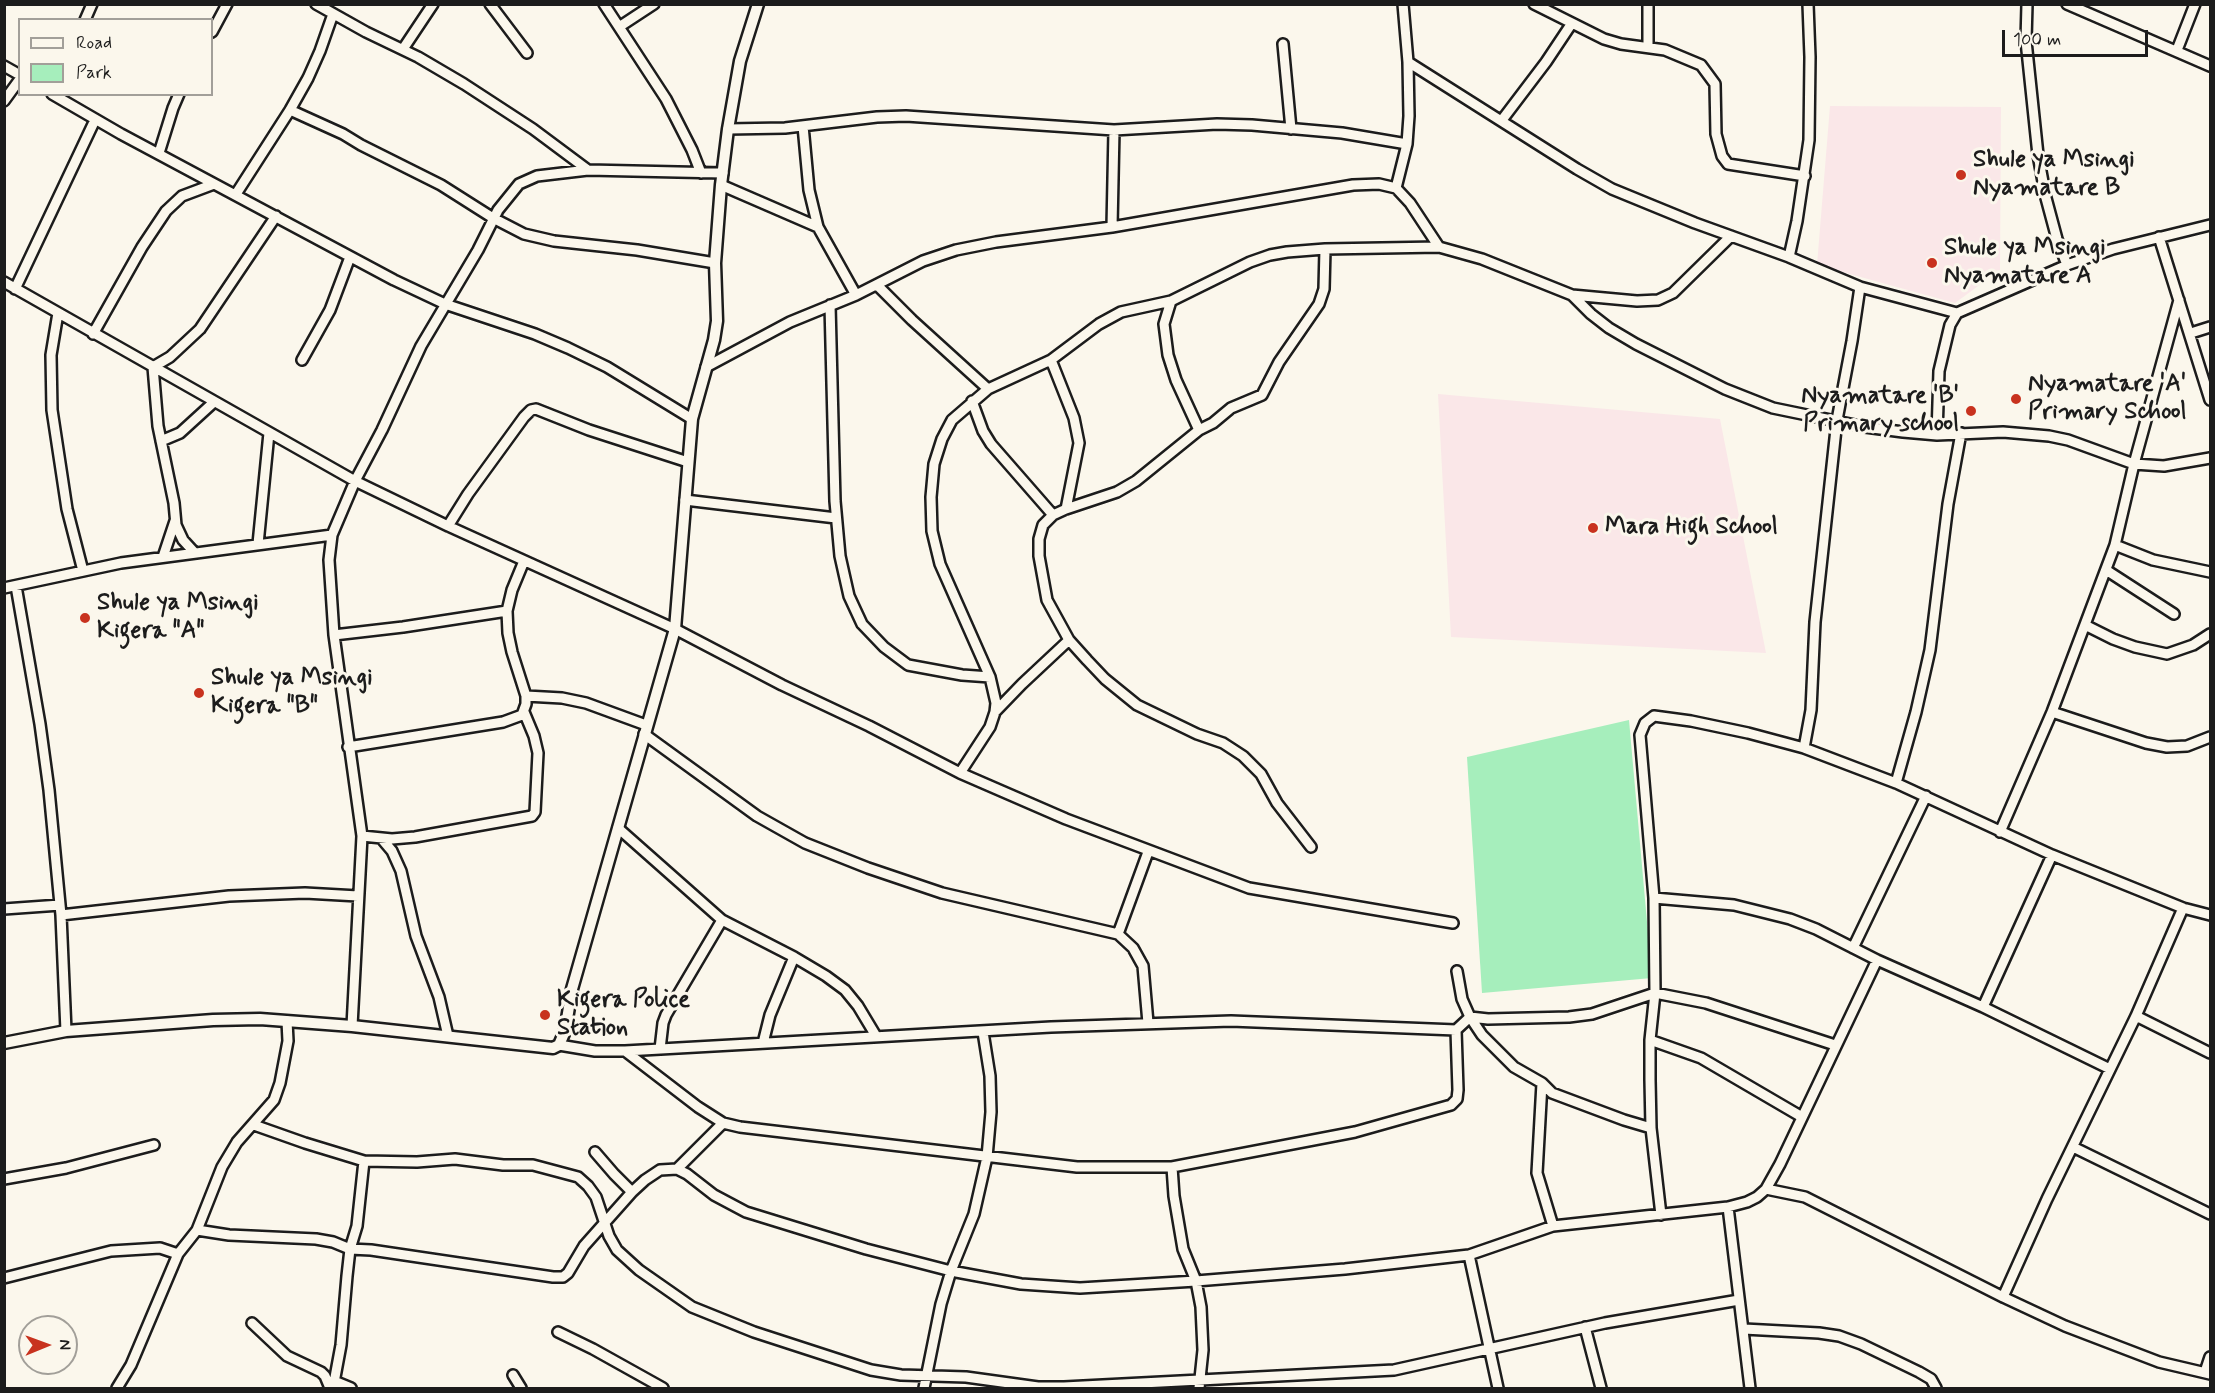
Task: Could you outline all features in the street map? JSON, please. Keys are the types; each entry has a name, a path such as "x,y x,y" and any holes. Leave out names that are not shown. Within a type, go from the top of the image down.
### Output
{"street":[{"path":"86,18 92,4"},
{"path":"213,30 227,4"},
{"path":"316,4 464,84 533,129 588,170"},
{"path":"403,49 433,4"},
{"path":"490,4 527,53"},
{"path":"604,4 666,99 701,173"},
{"path":"619,27 654,4"},
{"path":"559,1045 565,1031 572,989 675,628 692,419 717,321 715,263 728,129 740,61 759,4"},
{"path":"1396,188 1407,144 1409,116 1408,62 1403,4"},
{"path":"1534,4 1621,44 1648,46 1701,65 1715,84 1718,141 1722,156 1728,164 1804,176"},
{"path":"1648,4 1648,46"},
{"path":"1789,257 1797,221 1809,140 1808,4"},
{"path":"2027,4 2026,41 2038,155 2046,198 2067,265"},
{"path":"2067,4 2211,66"},
{"path":"2177,50 2195,4"},
{"path":"236,194 290,110 320,51 333,14"},
{"path":"1502,120 1572,23"},
{"path":"1283,44 1291,129"},
{"path":"1408,62 1612,189 1789,257 1860,287 1958,313"},
{"path":"4,66 18,76"},
{"path":"4,101 18,80"},
{"path":"55,96 95,120 350,257 445,304 535,334 568,348 607,367 692,419"},
{"path":"159,153 178,96"},
{"path":"290,110 343,134 441,185 524,234 554,241 637,250 715,263"},
{"path":"728,129 803,126 877,117 906,116 1114,130 1217,124 1342,133 1407,144"},
{"path":"15,288 95,120"},
{"path":"803,126 809,190 818,227 856,296"},
{"path":"1112,227 1114,130"},
{"path":"352,1026 362,836 333,634 329,560 332,535 355,481 422,346 494,218 513,190 529,178 551,173 588,170 701,173 722,179 818,227"},
{"path":"93,334 142,247 166,211 182,196 214,184"},
{"path":"706,367 790,322 856,296 923,261 956,250 996,242 1112,227 1353,185 1379,184 1396,188 1410,203 1439,247"},
{"path":"153,367 170,357 200,329 276,216"},
{"path":"1937,435 1939,371 1950,325 1958,313 2067,265 2113,249 2211,225"},
{"path":"960,773 990,726 995,712 995,693 940,564 932,531 931,497 934,464 942,438 952,420 988,389 1052,360 1098,324 1121,312 1171,300 1250,262 1270,255 1325,249 1439,247 1482,259 1572,295 1629,301 1658,300 1673,293 1731,236"},
{"path":"2159,237 2211,400"},
{"path":"1311,847 1277,803 1261,774 1243,756 1223,743 1197,734 1137,705 1105,679 1069,640 1047,600 1039,556 1039,539 1043,525 1053,515 1101,498 1136,481 1199,430 1231,408 1262,395 1284,354 1319,304 1324,289 1325,249"},
{"path":"302,360 330,310 350,257"},
{"path":"4,282 355,481 524,561 675,628 782,685 869,726 960,773 1148,852 1249,888 1452,923"},
{"path":"877,285 988,389"},
{"path":"1804,748 1811,710 1815,622 1837,420 1860,287"},
{"path":"1572,295 1609,328 1725,389 1773,408 1865,427 1937,435 2025,433 2049,436 2068,440 2134,464 2164,466 2211,458"},
{"path":"1171,300 1164,324 1168,355 1176,380 1199,430"},
{"path":"2000,832 2052,712 2115,545 2134,464 2179,300"},
{"path":"830,305 836,518 840,556 849,596 862,624 884,647 908,665 962,675 990,677"},
{"path":"58,313 51,355 52,410 67,509 83,571"},
{"path":"2191,333 2211,327"},
{"path":"1052,360 1074,418 1079,443 1066,509"},
{"path":"153,367 161,441 174,503 175,521 183,540 194,552"},
{"path":"972,401 983,431 991,444 1053,515"},
{"path":"161,441 180,433 214,402"},
{"path":"448,526 468,494 531,410 536,409 589,430 687,462"},
{"path":"258,544 269,433"},
{"path":"1896,783 1930,650 1948,504 1961,433"},
{"path":"685,500 836,518"},
{"path":"164,556 175,521"},
{"path":"4,588 164,556 332,535"},
{"path":"2115,545 2153,560 2211,572"},
{"path":"362,836 396,839 430,835 532,816 535,808 538,747 524,712 526,696 512,652 507,611 512,590 524,561"},
{"path":"2106,570 2174,614"},
{"path":"16,586 40,723 49,790 61,910 66,1031"},
{"path":"333,634 403,627 507,611"},
{"path":"2085,625 2135,647 2167,654 2193,645 2211,634"},
{"path":"995,712 1069,640"},
{"path":"526,696 562,698 586,703 645,730 756,816 805,843 868,868 942,893 1118,934 1133,948 1143,966 1148,1023"},
{"path":"348,747 503,722 518,717 524,712"},
{"path":"2052,712 2146,743 2167,747 2187,747 2211,737"},
{"path":"1661,1215 1651,1128 1650,1040 1655,993 1654,898 1640,735 1646,723 1654,716 1748,732 1804,748 1896,783 2052,855 2183,908 2211,915"},
{"path":"1853,948 1926,796"},
{"path":"618,828 722,920 794,957 845,990 863,1013 876,1036"},
{"path":"381,838 392,851 401,871 414,928 439,997 448,1036"},
{"path":"1118,934 1148,852"},
{"path":"1983,1007 2052,855"},
{"path":"4,909 61,910 229,896 305,893 358,896"},
{"path":"1654,898 1706,902 1762,911 1816,929 2110,1069"},
{"path":"2002,1297 2136,1016 2183,908"},
{"path":"660,1049 666,1015 722,920"},
{"path":"763,1043 770,1015 794,957"},
{"path":"197,1230 316,1239 351,1249 563,1277 568,1273 584,1246 632,1192 660,1170 677,1169 714,1195 746,1212 866,1249 951,1271 1021,1284 1080,1288 1196,1281 1345,1269 1469,1255 1553,1226 1728,1207 1747,1202 1766,1189 1803,1117 1877,960"},
{"path":"1457,971 1462,999 1470,1017 1482,1035 1514,1067 1542,1083 1552,1093 1651,1128"},
{"path":"4,1043 66,1031 213,1020 352,1026 553,1048 559,1045 595,1051 1148,1023 1231,1021 1455,1030 1470,1017 1497,1019 1569,1017 1592,1014 1655,993 1706,1003 1835,1045"},
{"path":"2136,1016 2211,1053"},
{"path":"117,1389 154,1314 178,1254 197,1230 222,1167 237,1142 274,1100 280,1083 288,1041 287,1022"},
{"path":"625,1051 698,1107 723,1123 740,1127 1077,1167 1172,1167 1354,1132 1450,1105 1457,1099 1458,1090 1455,1030"},
{"path":"924,1389 934,1332 951,1271 974,1214 987,1157 991,1112 990,1076 983,1032"},
{"path":"1650,1040 1701,1058 1803,1117"},
{"path":"1542,1083 1537,1173 1553,1226"},
{"path":"677,1169 723,1123"},
{"path":"254,1125 364,1161 417,1162 455,1158 503,1165 533,1165 578,1177 596,1197 617,1250 629,1262 676,1296 712,1317 754,1332 871,1370 901,1375 966,1377 1038,1387 1200,1384 1247,1376 1394,1370 1585,1327 1739,1299"},
{"path":"4,1179 66,1168 154,1145"},
{"path":"2073,1147 2211,1214"},
{"path":"595,1152 632,1192"},
{"path":"332,1386 344,1324 351,1249 357,1226 364,1161"},
{"path":"1172,1167 1174,1196 1183,1249 1196,1281 1203,1328 1200,1384"},
{"path":"1766,1189 1805,1197 2002,1297 2065,1326 2159,1362 2208,1373 2211,1357"},
{"path":"1728,1207 1750,1389"},
{"path":"4,1278 111,1251 160,1248 178,1254"},
{"path":"1469,1255 1498,1389"},
{"path":"252,1323 287,1356 321,1372 332,1386 351,1389"},
{"path":"1585,1327 1601,1389"},
{"path":"1744,1329 1839,1336 1861,1344 1931,1379 1936,1389"},
{"path":"558,1332 663,1389"},
{"path":"513,1375 521,1389"}],"shaded area":[{"path":"1830,106 2001,107 2000,270 1955,303 1817,265"},
{"name":"Mara High School","path":"1438,394 1720,419 1766,653 1451,637"}],"green space":[{"path":"1629,720 1652,978 1482,993 1467,757"}],"place":[{"name":"Shule ya Msingi Nyamatare B","path":"1961,175"},
{"name":"Shule ya Msingi Nyamatare A","path":"1932,263"},
{"name":"Nyamatare 'A' Primary School","path":"2016,399"},
{"name":"Nyamatare 'B' Primary school","path":"1971,411"},
{"name":"Mara High School","path":"1593,528"},
{"name":"Shule ya Msingi Kigera \"A\"","path":"85,618"},
{"name":"Shule ya Msingi Kigera \"B\"","path":"199,693"},
{"name":"Kigera Police Station","path":"545,1015"}]}
